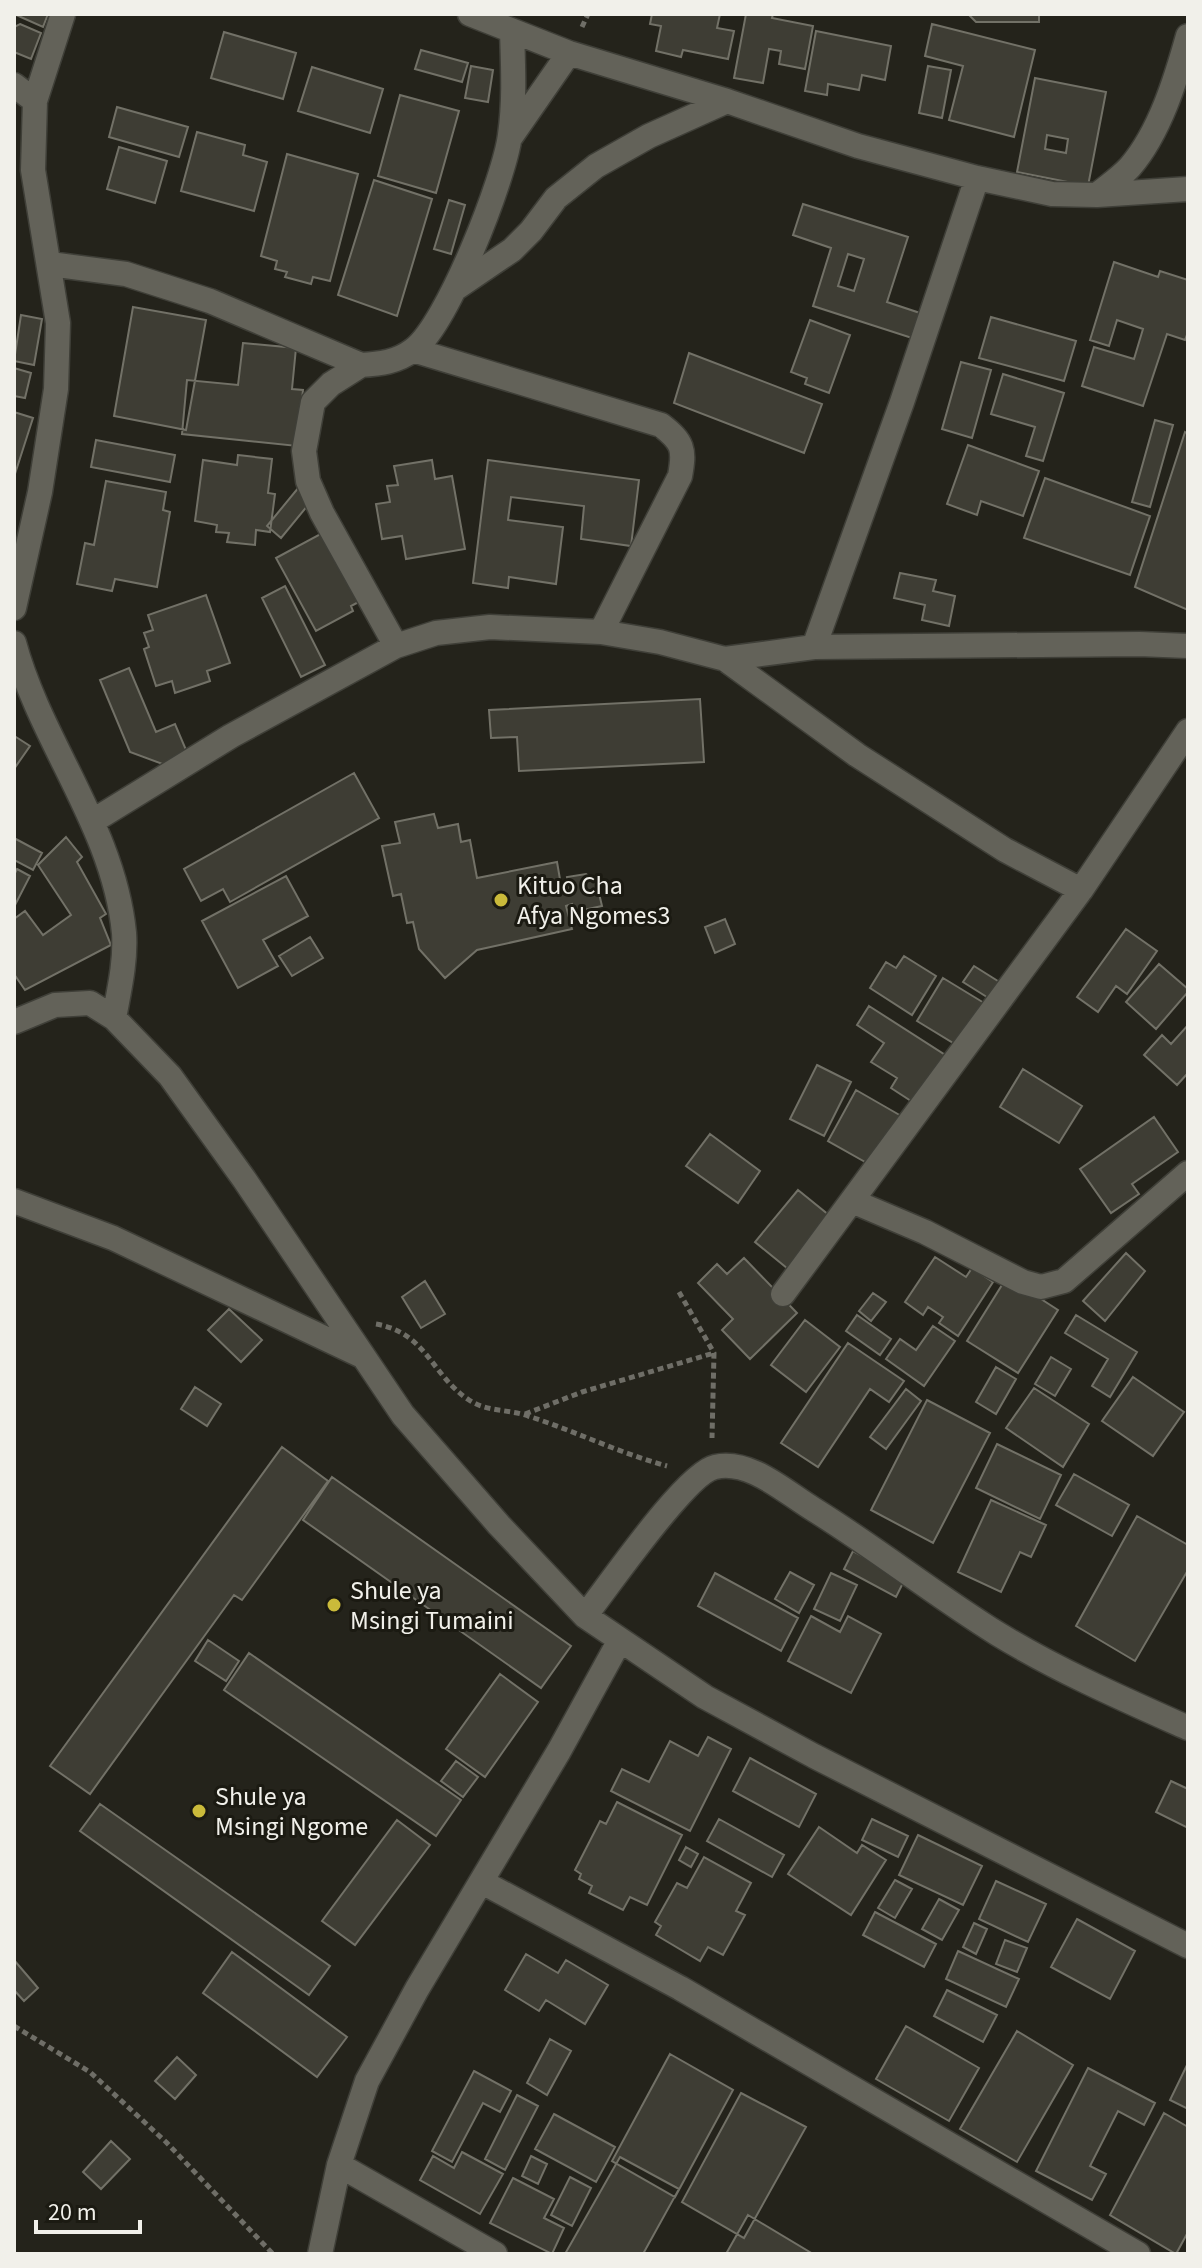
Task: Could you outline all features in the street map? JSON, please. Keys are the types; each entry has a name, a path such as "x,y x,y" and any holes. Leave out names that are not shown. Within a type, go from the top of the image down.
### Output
{"street":[{"path":"14,608 40,492 56,389 58,323 50,264 23,174 35,101 63,14"},
{"path":"470,14 569,53 727,101 858,146 977,178 1052,194 1097,195 1188,189"},
{"path":"50,264 126,274 210,301 361,365 386,364 413,350 434,329 456,288 498,179 510,138 512,31"},
{"path":"1097,195 1130,167 1160,118 1174,85 1188,36"},
{"path":"510,138 569,53"},
{"path":"14,85 35,101"},
{"path":"456,288 512,250 556,198 596,166 649,136 727,101"},
{"path":"814,647 893,429 977,178"},
{"path":"413,350 661,425 676,437 684,455 680,476 601,632"},
{"path":"361,365 331,384 313,402 304,451 308,481 322,513 396,646"},
{"path":"93,821 231,736 396,646 436,633 490,627 601,632 660,642 725,659 857,755 1005,850 1081,890"},
{"path":"14,643 18,672 93,821 116,892 124,934 122,976 114,1018"},
{"path":"725,659 814,647 1188,646"},
{"path":"783,1294 1081,890 1188,731"},
{"path":"14,1022 55,1005 90,1003 114,1018 170,1076 244,1179 403,1415 499,1525 585,1616 705,1697 800,1749 1188,1946"},
{"path":"852,1201 925,1232 1023,1282 1041,1287 1064,1281 1188,1173"},
{"path":"14,1201 113,1238 362,1356"},
{"path":"585,1616 705,1471 731,1465 752,1471 835,1523 913,1579 1000,1635 1094,1686 1188,1728"},
{"path":"320,2254 339,2165 367,2081 417,1989 620,1640"},
{"path":"482,1882 680,1988 1137,2254"},
{"path":"339,2165 495,2254"}],"path":[{"path":"335,1316 395,1327 422,1349 456,1389 470,1401 491,1410 524,1414 652,1462 705,1471 714,1353 679,1292"},
{"path":"524,1414 582,1392 714,1353"},
{"path":"14,2026 90,2072 166,2142 273,2254"}],"building":[{"path":"14,14 48,14 43,27"},
{"path":"652,14 720,14 717,28 734,31 728,59 683,50 681,57 656,51 661,26 650,24"},
{"path":"746,14 773,14 772,18 813,26 805,69 779,64 781,51 769,49 763,83 734,78"},
{"path":"968,14 1039,14 1039,22 976,22"},
{"path":"20,24 41,33 31,59 14,52 14,27"},
{"path":"932,24 1035,50 1014,137 949,120 963,66 925,56"},
{"path":"816,31 891,46 885,80 862,75 859,90 828,84 827,95 805,91"},
{"path":"224,32 296,53 283,99 211,78"},
{"path":"421,50 468,63 462,82 415,69"},
{"path":"471,66 493,70 488,102 465,98"},
{"path":"928,66 951,70 942,118 919,113"},
{"path":"312,67 383,89 370,133 298,111"},
{"path":"1035,78 1106,92 1088,186 1017,172","holes":["1047,135 1068,139 1066,153 1045,149"]},
{"path":"400,95 459,111 436,193 378,176"},
{"path":"117,107 188,127 179,157 109,137"},
{"path":"197,132 245,145 243,155 267,162 254,211 181,191"},
{"path":"119,147 167,161 155,203 107,189"},
{"path":"287,154 358,174 330,281 313,277 311,284 285,277 287,272 275,269 277,261 261,256"},
{"path":"374,180 432,199 397,316 338,295"},
{"path":"449,200 465,205 451,254 434,249"},
{"path":"803,204 908,237 887,302 923,314 915,339 813,306 831,248 793,235","holes":["848,254 864,259 854,291 838,286"]},
{"path":"1114,262 1158,277 1160,271 1188,280 1188,332 1185,340 1167,334 1143,406 1082,386 1094,347 1134,359 1143,329 1117,320 1109,346 1090,340"},
{"path":"133,307 206,320 186,430 114,416"},
{"path":"21,315 42,319 34,365 14,361"},
{"path":"991,317 1076,341 1064,381 979,358"},
{"path":"810,320 850,335 829,393 805,384 807,378 791,372"},
{"path":"243,343 296,348 292,389 303,390 297,446 182,434 187,380 238,385"},
{"path":"689,353 822,404 804,453 674,403"},
{"path":"961,362 991,370 972,438 942,429"},
{"path":"14,368 31,373 25,398 14,396"},
{"path":"1003,374 1064,393 1043,461 1026,456 1035,427 991,414"},
{"path":"14,412 33,418 14,477"},
{"path":"1155,420 1173,425 1150,507 1132,502"},
{"path":"1185,432 1188,434 1188,610 1135,587"},
{"path":"96,440 175,455 170,482 91,467"},
{"path":"968,445 1039,471 1023,516 981,501 977,515 947,504"},
{"path":"238,455 272,459 268,493 275,494 270,532 256,530 255,545 227,542 229,533 216,532 217,525 195,521 203,460 237,465"},
{"path":"432,460 435,479 452,476 465,549 406,559 402,536 382,539 376,504 390,502 387,486 398,485 394,466"},
{"path":"488,460 639,480 631,546 581,539 584,506 511,497 508,520 563,527 556,584 509,577 508,588 473,583"},
{"path":"1045,478 1150,516 1130,575 1024,538"},
{"path":"106,481 166,492 163,510 170,512 157,587 115,579 112,591 77,584 85,543 94,545"},
{"path":"299,487 313,499 281,538 267,526"},
{"path":"326,531 368,597 351,606 353,611 316,631 276,558"},
{"path":"900,573 936,580 933,591 955,596 949,626 922,620 925,605 894,598"},
{"path":"285,586 325,665 301,677 262,598"},
{"path":"206,595 230,663 207,671 210,681 175,693 172,681 156,686 144,649 149,647 144,633 153,630 148,615"},
{"path":"129,668 156,732 175,724 189,757 168,766 130,752 100,680"},
{"path":"700,699 704,762 519,771 517,737 491,738 489,710"},
{"path":"16,737 30,746 14,769 14,739"},
{"path":"354,773 379,818 230,902 223,889 201,901 184,869"},
{"name":"Kituo Cha Afya Ngomes3","path":"434,814 438,828 458,824 461,842 470,840 477,878 557,862 561,885 568,883 567,877 586,874 596,881 602,906 574,912 572,904 566,906 572,929 477,950 445,978 419,949 413,922 407,923 401,894 393,896 382,846 400,843 395,822"},
{"path":"66,837 82,857 77,862 106,914 100,918 111,945 25,990 14,974 14,919 25,911 43,935 71,915 38,865"},
{"path":"14,838 42,853 33,870 14,860"},
{"path":"17,869 30,876 14,907 14,875"},
{"path":"286,876 308,916 263,940 278,966 238,988 202,921"},
{"path":"725,919 735,944 715,953 705,927"},
{"path":"1126,929 1157,951 1127,994 1116,986 1098,1012 1077,997"},
{"path":"310,937 323,958 292,976 279,956"},
{"path":"904,956 936,976 912,1015 870,988 886,962 896,968"},
{"path":"1159,964 1188,992 1156,1029 1126,1002"},
{"path":"974,966 1009,988 998,1004 963,982"},
{"path":"943,978 994,1009 968,1052 917,1021"},
{"path":"869,1006 953,1060 911,1101 891,1088 897,1078 871,1062 884,1043 857,1025"},
{"path":"1188,1025 1188,1073 1177,1085 1144,1055 1162,1035 1171,1044"},
{"path":"817,1065 851,1082 824,1136 790,1119"},
{"path":"1023,1069 1082,1106 1059,1143 1000,1107"},
{"path":"856,1090 903,1117 874,1167 828,1141"},
{"path":"1154,1117 1178,1152 1132,1184 1139,1194 1111,1213 1080,1169"},
{"path":"710,1134 760,1171 738,1203 686,1166"},
{"path":"798,1190 835,1220 793,1273 755,1242"},
{"path":"1126,1253 1145,1271 1105,1321 1083,1301"},
{"path":"935,1257 966,1277 972,1268 993,1282 958,1336 939,1323 943,1317 928,1307 923,1315 905,1302"},
{"path":"744,1258 797,1313 750,1359 722,1330 733,1319 698,1283 717,1264 727,1274"},
{"path":"1007,1277 1058,1310 1018,1373 967,1341"},
{"path":"425,1281 445,1314 421,1328 402,1297"},
{"path":"873,1293 886,1302 871,1321 859,1311"},
{"path":"229,1309 262,1340 241,1362 208,1330"},
{"path":"857,1315 891,1339 880,1355 846,1331"},
{"path":"1076,1315 1137,1352 1110,1397 1092,1386 1108,1359 1065,1333"},
{"path":"805,1320 840,1347 806,1392 771,1365"},
{"path":"933,1326 955,1341 924,1386 886,1359 900,1339 916,1350"},
{"path":"848,1343 904,1381 889,1402 870,1389 818,1467 781,1443"},
{"path":"1051,1357 1071,1369 1055,1396 1035,1384"},
{"path":"996,1367 1016,1379 996,1414 976,1402"},
{"path":"1133,1377 1184,1412 1153,1456 1102,1421"},
{"path":"195,1387 221,1404 207,1426 181,1409"},
{"path":"1034,1388 1089,1424 1063,1467 1006,1428"},
{"path":"906,1389 921,1401 886,1449 870,1437"},
{"path":"927,1400 990,1433 933,1543 871,1510"},
{"path":"997,1444 1061,1475 1040,1519 976,1488"},
{"path":"282,1447 328,1481 242,1600 234,1595 90,1794 50,1766"},
{"path":"1074,1474 1129,1505 1112,1536 1056,1505"},
{"path":"332,1477 571,1646 541,1688 303,1520"},
{"path":"991,1500 1046,1525 1031,1557 1020,1552 1001,1592 958,1572"},
{"path":"1137,1516 1188,1545 1188,1570 1135,1661 1076,1626"},
{"path":"853,1551 905,1579 896,1597 844,1569"},
{"path":"790,1572 814,1585 799,1613 775,1599"},
{"path":"715,1573 798,1618 781,1651 698,1606"},
{"path":"831,1573 857,1585 840,1621 814,1609"},
{"path":"811,1616 840,1632 848,1616 881,1634 851,1693 788,1661"},
{"path":"208,1640 239,1661 226,1681 195,1661"},
{"path":"249,1653 461,1800 436,1836 224,1690"},
{"path":"500,1674 538,1702 485,1777 446,1749"},
{"path":"708,1737 731,1749 690,1831 611,1791 622,1769 649,1782 670,1741 698,1756"},
{"path":"750,1758 816,1794 799,1827 733,1791"},
{"path":"456,1761 478,1777 463,1797 441,1781"},
{"path":"1171,1781 1188,1789 1188,1828 1156,1812"},
{"path":"617,1802 682,1835 647,1905 630,1897 623,1910 589,1893 592,1886 579,1879 581,1874 575,1870 600,1821 606,1824"},
{"path":"100,1804 330,1966 309,1995 80,1831"},
{"path":"719,1819 784,1855 772,1877 707,1841"},
{"path":"872,1819 908,1836 898,1857 862,1840"},
{"path":"397,1820 430,1845 355,1945 322,1921"},
{"path":"819,1827 857,1853 862,1845 886,1860 851,1915 788,1874"},
{"path":"918,1835 982,1866 963,1905 899,1875"},
{"path":"686,1847 698,1854 691,1867 679,1860"},
{"path":"704,1857 751,1883 736,1911 745,1915 723,1955 708,1947 700,1961 656,1935 661,1926 655,1922 677,1883 687,1888"},
{"path":"895,1880 912,1889 895,1918 878,1908"},
{"path":"996,1881 1046,1904 1028,1942 979,1919"},
{"path":"939,1899 959,1910 942,1940 922,1929"},
{"path":"875,1912 936,1944 924,1967 863,1935"},
{"path":"1077,1919 1135,1951 1110,1999 1051,1967"},
{"path":"974,1923 987,1929 976,1954 963,1947"},
{"path":"1005,1940 1027,1948 1017,1972 996,1964"},
{"path":"958,1951 1019,1979 1006,2007 946,1979"},
{"path":"232,1952 347,2037 317,2077 203,1993"},
{"path":"526,1954 558,1973 566,1960 608,1985 585,2024 546,2000 539,2011 505,1990"},
{"path":"14,1960 38,1988 24,2001 14,1990"},
{"path":"947,1990 997,2015 983,2042 934,2016"},
{"path":"906,2026 979,2068 949,2121 876,2079"},
{"path":"1017,2031 1073,2065 1017,2162 960,2129"},
{"path":"550,2039 571,2051 547,2095 527,2083"},
{"path":"670,2054 733,2090 675,2197 612,2161"},
{"path":"177,2057 196,2075 175,2099 155,2081"},
{"path":"1188,2063 1188,2109 1170,2100"},
{"path":"1088,2068 1155,2103 1144,2125 1118,2111 1090,2166 1106,2174 1092,2200 1036,2171"},
{"path":"474,2071 511,2091 500,2112 483,2103 452,2162 432,2151"},
{"path":"741,2093 806,2127 744,2238 682,2202"},
{"path":"517,2095 538,2106 505,2170 485,2159"},
{"path":"1164,2113 1188,2127 1188,2232 1176,2254 1110,2215"},
{"path":"554,2114 615,2147 596,2182 535,2149"},
{"path":"111,2141 130,2159 101,2189 83,2172"},
{"path":"462,2152 503,2174 480,2214 420,2180 433,2156 454,2168"},
{"path":"531,2156 547,2164 538,2184 522,2176"},
{"path":"620,2157 679,2189 643,2254 565,2254"},
{"path":"570,2177 591,2188 572,2226 551,2215"},
{"path":"513,2178 554,2199 544,2218 564,2228 552,2254 490,2223"},
{"path":"748,2215 813,2254 726,2254"}],"place":[{"name":"Kituo Cha Afya Ngomes3","path":"501,900"},
{"name":"Shule ya Msingi Tumaini","path":"334,1605"},
{"name":"Shule ya Msingi Ngome","path":"199,1811"}]}
